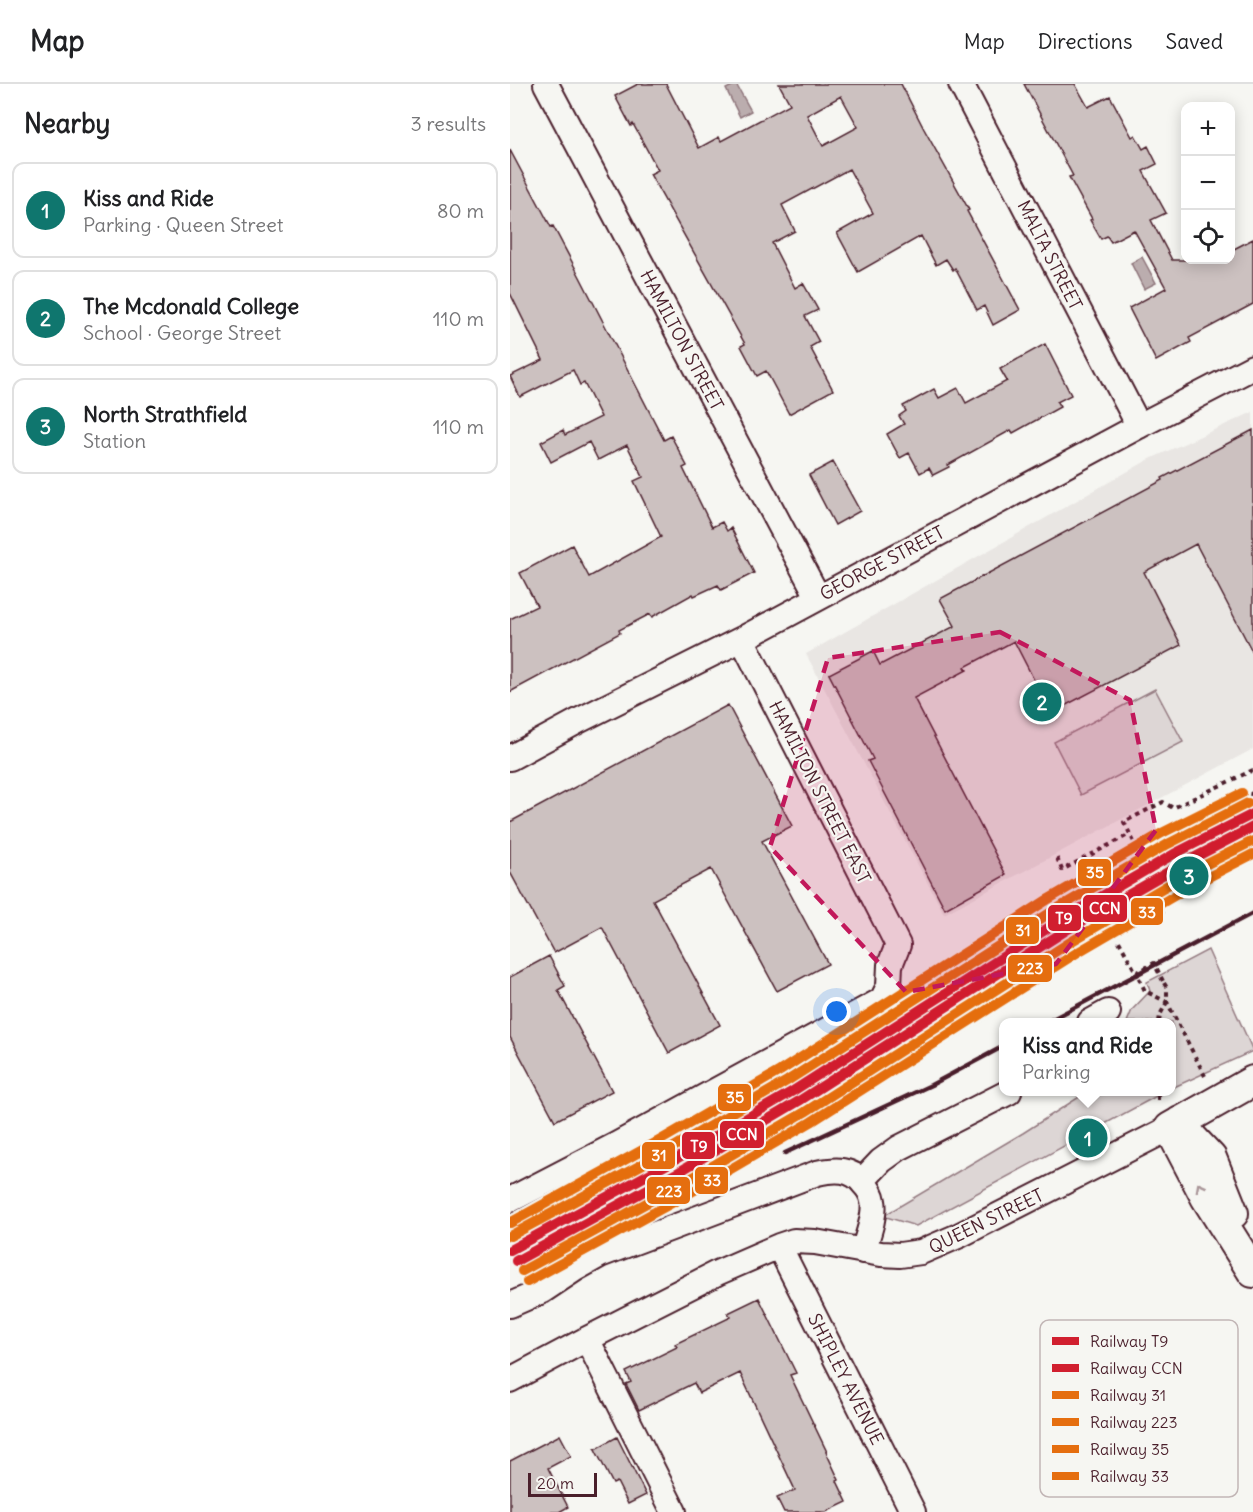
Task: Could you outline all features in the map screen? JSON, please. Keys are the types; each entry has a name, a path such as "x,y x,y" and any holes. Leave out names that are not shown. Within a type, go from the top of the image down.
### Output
{"main road":[{"name":"QUEEN STREET","path":"1175,1125 1211,1088 1253,1081"},
{"path":"1211,1088 1208,1143 1211,1158 1253,1263"},
{"path":"1175,1125 1193,1139 1211,1158"},
{"path":"1175,1125 1206,1197 1253,1272"}],"street":[{"name":"HAMILTON STREET","path":"546,84 818,597"},
{"name":"MALTA STREET","path":"961,84 1139,426"},
{"name":"GEORGE STREET","path":"510,758 580,720 742,639 1253,367"},
{"name":"HAMILTON STREET EAST","path":"510,1200 882,1000 889,986 890,965 898,945 742,639"},
{"path":"862,1181 881,1161 899,1148 1001,1096"},
{"name":"QUEEN STREET","path":"510,1380 717,1273 779,1246 794,1241 900,1255 921,1252 940,1245 1175,1125"},
{"path":"510,1305 542,1291 600,1255 833,1169 845,1170 854,1174 868,1189 873,1200 871,1224 863,1251"},
{"name":"SHIPLEY AVENUE","path":"779,1246 913,1512"},
{"path":"587,1339 674,1512"}],"path":[{"path":"1138,850 1124,822 1163,802 1173,808 1253,770"},
{"path":"1057,858 1062,870 1130,834"},
{"path":"1076,862 1145,991 1167,1002"},
{"path":"1150,890 1176,876"},
{"path":"1145,880 1163,914"},
{"path":"1157,903 1183,890"},
{"path":"1105,930 1093,930 1155,898"},
{"path":"1095,910 1111,941"},
{"path":"1136,973 1154,963 1167,988 1167,1002 1175,1018"},
{"path":"1160,1018 1167,1002"},
{"path":"1176,1020 1211,1088"}],"highlighted area":[{"path":"1000,632 1130,700 1156,830 1056,964 906,992 770,847 828,658"}],"shaded area":[{"path":"736,84 751,111 740,117 726,89"},
{"path":"1142,257 1156,283 1144,289 1131,263"},
{"path":"1253,412 1253,749 944,914 806,654 1148,460"},
{"path":"1155,689 1183,742 1081,795 1054,742"},
{"path":"1208,950 1253,1051 1176,1086 1176,1018 1129,1018 1132,1010 1150,991 1147,982"},
{"path":"1081,1096 1157,1096 916,1226 883,1216"}],"building":[{"path":"638,84 666,84 699,148 719,137 721,141 790,104 779,84 901,84 1020,310 993,325 984,306 977,310 955,268 953,270 946,259 936,265 921,236 858,272 837,233 873,213 849,169 782,205 795,231 772,243 795,288 803,283 818,310 805,316 819,342 810,347 833,390 789,414 766,371 757,376 741,346 745,344 650,174 658,170 615,96","holes":["841,96 858,127 823,146 807,115"]},
{"path":"1024,84 1075,84 1088,107 1110,96 1132,137 1135,135 1143,149 1148,146 1157,164 1143,171 1166,213 1151,220 1172,260 1181,260 1181,264 1235,264 1235,248 1253,239 1253,304 1189,338 1191,342 1156,361 1129,308 1166,288 1134,230 1111,242 1107,236 1101,239 1069,177 1073,176"},
{"path":"510,150 551,227 553,226 664,440 671,436 687,466 683,468 712,527 722,522 727,531 731,528 754,573 721,590 718,585 694,596 693,594 652,617 650,614 619,630 620,633 510,692 510,619 537,606 520,573 572,545 589,577 661,537 634,481 643,477 627,445 598,460 589,442 551,462 541,442 563,430 565,435 601,417 584,383 580,385 573,370 520,397 510,376 543,360 510,293"},
{"path":"1045,344 1071,395 1057,402 1060,407 1013,433 1011,430 933,475 929,468 920,473 909,453 900,458 887,434 904,424 899,416 906,411 903,406 934,389 939,398 958,388 966,403 1007,381 1000,369"},
{"path":"1253,430 1253,653 1196,544 1144,572 1181,645 1051,713 1014,641 965,667 967,670 914,698 1006,875 945,909 868,761 873,759 829,674 873,651 880,665 955,626 940,599"},
{"path":"833,462 860,511 835,525 809,475"},
{"path":"728,705 792,826 762,841 828,964 777,991 711,869 653,900 720,1025 669,1053 602,927 554,953 510,872 510,822"},
{"path":"1253,829 1253,854 1184,891 1174,871"},
{"path":"549,956 565,986 558,990 612,1091 555,1121 510,1037 510,977"},
{"path":"759,1298 796,1373 790,1375 827,1452 847,1502 826,1512 784,1512 777,1498 795,1490 740,1373 699,1393 694,1383 639,1410 626,1384 631,1382 626,1372 677,1347 675,1344 731,1317 728,1313"},
{"path":"560,1435 571,1456 548,1468 568,1507 559,1512 510,1512 510,1461"},
{"path":"617,1437 646,1495 628,1504 617,1482 613,1484 595,1449"}],"railway":[{"path":"510,1229 648,1155 749,1097 832,1047 1122,862 1182,828 1253,793"},
{"path":"1055,1018 1253,913"},
{"path":"785,1153 931,1085 999,1049"}],"rail line":[{"name":"35","path":"510,1223 780,1071 1047,900 1162,833 1242,793"},
{"name":"31","path":"510,1236 665,1152 787,1081 1053,911 1168,844 1248,803"},
{"name":"T9","path":"510,1250 671,1162 793,1091 1059,921 1174,854 1253,814"},
{"name":"CCN","path":"516,1261 677,1173 799,1101 1065,931 1180,865 1253,827"},
{"name":"223","path":"522,1271 683,1183 805,1112 1072,941 1185,875 1253,841"},
{"name":"33","path":"527,1282 688,1194 811,1122 1078,952 1191,886 1253,854"}],"place":[{"name":"The Mcdonald College","path":"1042,702"},
{"name":"North Strathfield","path":"1189,876"},
{"name":"Kiss and Ride","path":"1088,1138"}]}
